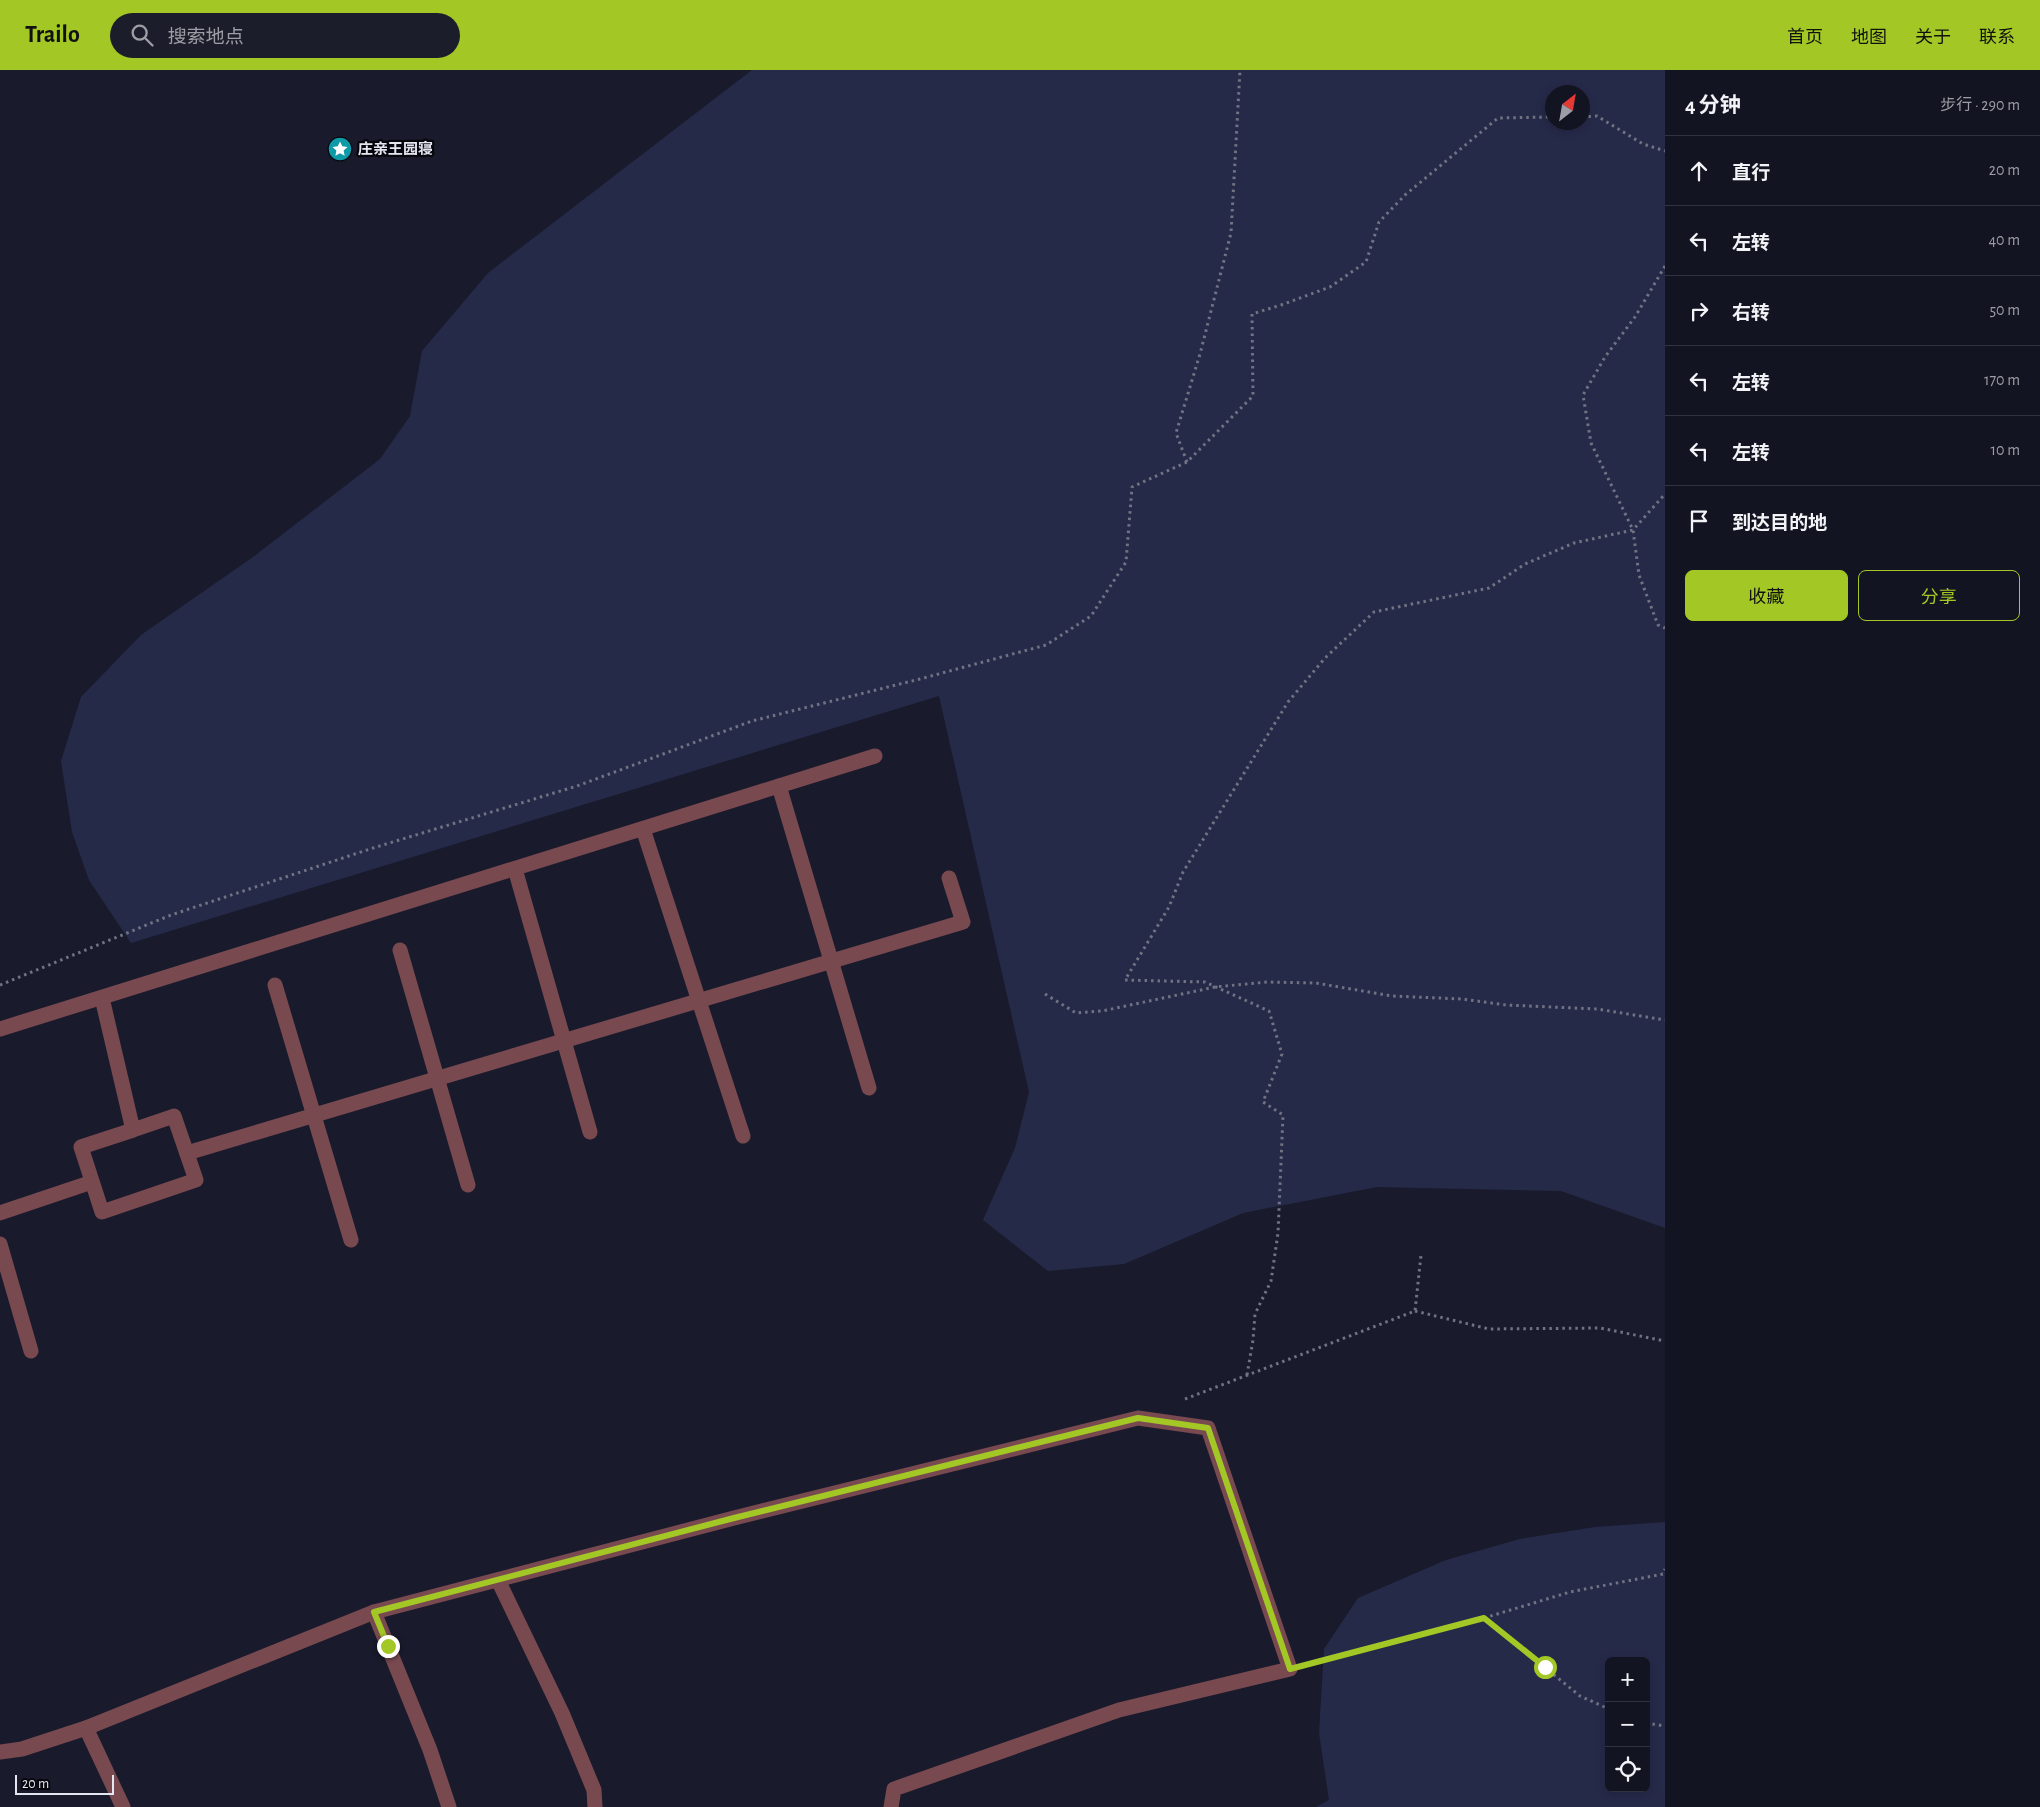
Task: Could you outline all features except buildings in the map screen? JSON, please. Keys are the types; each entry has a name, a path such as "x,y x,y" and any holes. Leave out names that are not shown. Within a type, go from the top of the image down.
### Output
{"street":[{"path":"0,1029 875,756"},
{"path":"779,786 869,1088"},
{"path":"643,829 743,1136"},
{"path":"515,869 590,1132"},
{"path":"187,1153 962,922 949,878"},
{"path":"400,950 468,1186"},
{"path":"275,985 351,1240"},
{"path":"102,998 133,1130"},
{"path":"174,1116 196,1180 102,1212 81,1147 133,1130 174,1116"},
{"path":"0,1212 92,1182"},
{"path":"0,1244 31,1352"},
{"path":"0,1752 22,1749 86,1728 374,1612 734,1518 1138,1418 1208,1428 1290,1669 1110,1713 894,1789 891,1807"},
{"path":"498,1580 562,1713 594,1790 595,1807"},
{"path":"374,1612 430,1750 449,1807"},
{"path":"86,1728 124,1807"}],"path":[{"path":"1186,462 1176,433 1200,354 1231,233 1240,70"},
{"path":"1590,116 1597,116 1643,144 1665,151"},
{"path":"0,986 171,915 373,848 577,786 752,721 1046,645 1091,616 1126,562 1132,487 1186,462 1253,396 1252,314 1330,287 1366,262 1379,222 1405,196 1498,118 1545,117"},
{"path":"1665,266 1635,317 1605,357 1583,395 1591,443 1633,530 1638,575 1658,625 1665,628"},
{"path":"1247,1375 1255,1314 1271,1281 1278,1233 1283,1115 1264,1102 1282,1054 1269,1011 1205,982 1125,980 1169,907 1183,872 1283,710 1325,658 1374,612 1489,588 1525,564 1574,543 1633,530 1665,494"},
{"path":"1045,994 1076,1013 1102,1010 1215,986 1267,982 1316,983 1392,996 1597,1009 1665,1020"},
{"path":"1414,1311 1421,1255"},
{"path":"1184,1400 1414,1311 1489,1329 1600,1328 1665,1341"},
{"path":"1290,1669 1484,1618 1570,1592 1663,1574 1665,1568"},
{"path":"1484,1618 1580,1696 1605,1707"},
{"path":"1650,1724 1665,1726"}],"shaded area":[{"path":"752,70 1665,70 1665,1228 1561,1191 1377,1187 1243,1213 1124,1264 1048,1271 983,1220 1015,1148 1029,1092 939,696 131,943 89,880 72,832 61,761 81,697 141,635 253,557 380,459 410,416 422,351 488,273"},
{"path":"1665,1522 1665,1807 1316,1807 1329,1800 1319,1733 1324,1649 1358,1598 1446,1560 1520,1539 1595,1527"}],"place":[{"name":"庄亲王园寝","path":"340,149"}],"route":[{"path":"388,1646 374,1612 734,1518 1138,1418 1208,1428 1290,1669 1484,1618 1545,1667"}]}
